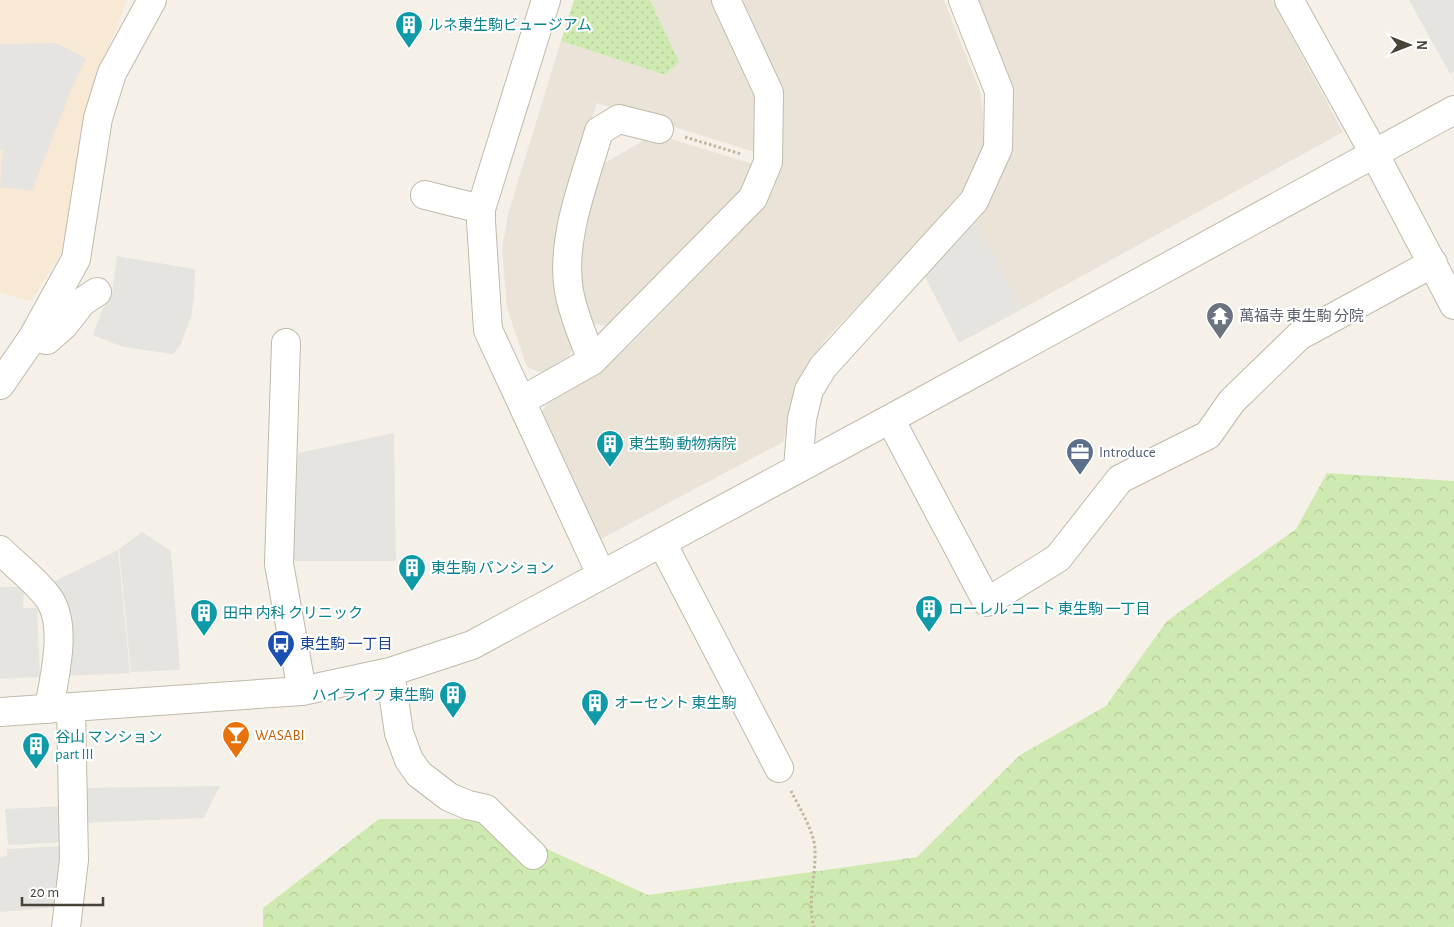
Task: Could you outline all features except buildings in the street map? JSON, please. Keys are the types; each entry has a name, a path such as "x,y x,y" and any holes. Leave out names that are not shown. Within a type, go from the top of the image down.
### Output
{"street":[{"path":"0,385 33,337 76,259 98,118 112,73 152,0"},
{"path":"546,0 482,209 481,222 488,330 602,574"},
{"path":"521,401 592,361 753,198 768,162 769,93 726,0"},
{"path":"798,468 802,419 809,390 823,366 974,201 998,148 999,91 963,0"},
{"path":"1289,0 1434,263 1454,305"},
{"path":"2,714 60,708 302,691 390,672 472,645 890,419 1454,110"},
{"path":"592,361 569,292 567,262 569,234 599,131 619,119 659,129"},
{"path":"425,195 482,209"},
{"path":"890,419 987,602 1058,558 1120,479 1208,435 1232,401 1299,336 1434,263"},
{"path":"33,337 47,340 64,325 82,302 97,292"},
{"path":"286,343 279,564 302,691"},
{"path":"662,543 779,768"},
{"path":"0,550 48,597 58,619 60,708 74,860 66,927"},
{"path":"390,672 399,733 408,760 419,774 449,797 468,805 486,809 532,856"}],"path":[{"path":"659,129 768,162"},
{"path":"779,768 806,822 815,847 810,914 814,927"}],"shaded area":[{"path":"0,0 127,0 102,64 67,243 31,301 0,293"},
{"path":"650,0 711,0 743,59 756,93 758,153 597,103 561,208 554,242 554,274 574,343 566,365 545,374 527,367 507,308 502,250 508,214 561,41 665,75 678,62"},
{"path":"738,0 944,0 980,91 983,114 983,146 962,197 825,340 807,368 794,401 783,442 599,540 539,417 549,399 598,375 632,343 750,222 769,193 779,163 783,139 781,84"},
{"path":"973,0 1272,0 1343,132 1022,309 974,222 981,214 998,181 1009,148"},
{"path":"1409,0 1454,0 1454,72 1450,74"},
{"path":"56,43 86,58 71,90 32,191 0,187 3,150 0,150 0,44"},
{"path":"655,134 753,164 743,190 611,327 592,323 581,289 579,263 601,165"},
{"path":"974,222 1022,309 959,343 924,275"},
{"path":"117,256 195,269 191,317 181,344 173,354 123,347 93,335 102,310 112,295"},
{"path":"394,433 396,561 293,561 298,453"},
{"path":"142,532 171,551 180,670 131,672 119,549"},
{"path":"118,550 130,673 66,676 49,584"},
{"path":"0,587 24,587 23,608 37,608 40,677 0,679"},
{"path":"220,786 204,818 81,823 81,788"},
{"path":"64,806 65,842 8,845 5,809"},
{"path":"65,846 61,907 0,912 0,857 7,856 7,849"}],"green space":[{"path":"574,0 650,0 679,62 665,75 561,41"},
{"path":"1327,473 1454,481 1454,927 263,927 263,908 379,819 481,819 648,895 917,857 1020,755 1106,706 1167,621 1296,529"}],"place":[{"name":"ルネ東生駒ビュージアム","path":"409,49"},
{"name":"萬福寺 東生駒 分院","path":"1220,340"},
{"name":"東生駒 動物病院","path":"610,468"},
{"name":"Introduce","path":"1080,476"},
{"name":"東生駒 パンション","path":"412,592"},
{"name":"ローレル コート 東生駒 一丁目","path":"929,633"},
{"name":"田中 内科 クリニック","path":"204,637"},
{"name":"東生駒 一丁目","path":"281,668"},
{"name":"ハイライフ 東生駒","path":"453,719"},
{"name":"オーセント 東生駒","path":"595,727"},
{"name":"WASABI","path":"236,759"},
{"name":"谷山 マンション part III","path":"36,770"}]}
